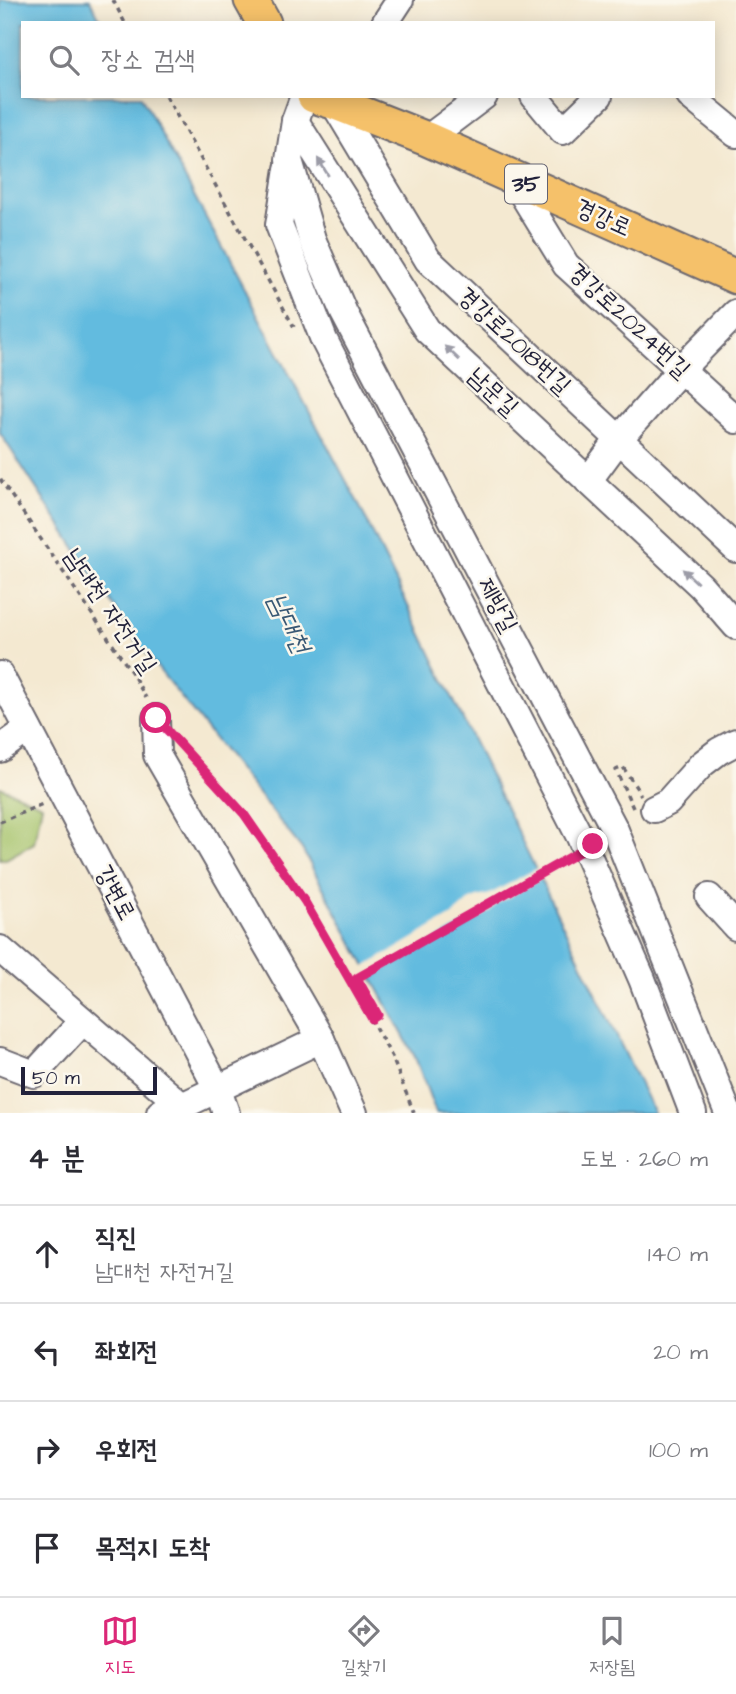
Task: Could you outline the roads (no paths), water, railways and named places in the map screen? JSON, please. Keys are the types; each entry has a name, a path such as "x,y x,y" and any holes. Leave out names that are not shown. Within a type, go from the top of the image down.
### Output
{"main road":[{"path":"251,0 263,21"},
{"name":"경강로","path":"316,102 427,139 736,277"}],"street":[{"path":"386,21 400,0"},
{"path":"427,139 481,98"},
{"path":"536,98 563,131 596,98"},
{"path":"692,98 736,134"},
{"name":"제방길","path":"316,102 289,160 313,239 344,313 615,830 728,1113"},
{"name":"경강로2018번길","path":"316,102 428,260 736,549"},
{"name":"남문길","path":"316,102 427,330 701,586 736,625"},
{"path":"289,160 279,225 324,340 580,837 642,979 693,1113"},
{"name":"경강로2024번길","path":"512,177 566,265 736,420"},
{"path":"588,481 619,439 681,369 736,313"},
{"name":"강변로","path":"0,675 222,1101"},
{"path":"156,718 157,755 321,1039 354,1113"},
{"path":"0,749 28,729"},
{"path":"654,809 668,802 702,764 736,742"},
{"path":"709,897 736,927"},
{"path":"0,949 83,1021 171,1110 222,1101 321,1039"},
{"path":"0,1061 34,1074 83,1021"}],"water":[{"name":"남대천","path":"0,0 90,0 101,21 21,21 21,98 142,98 358,503 654,1113 436,1113 415,1057 302,849 137,642 0,433"}]}
